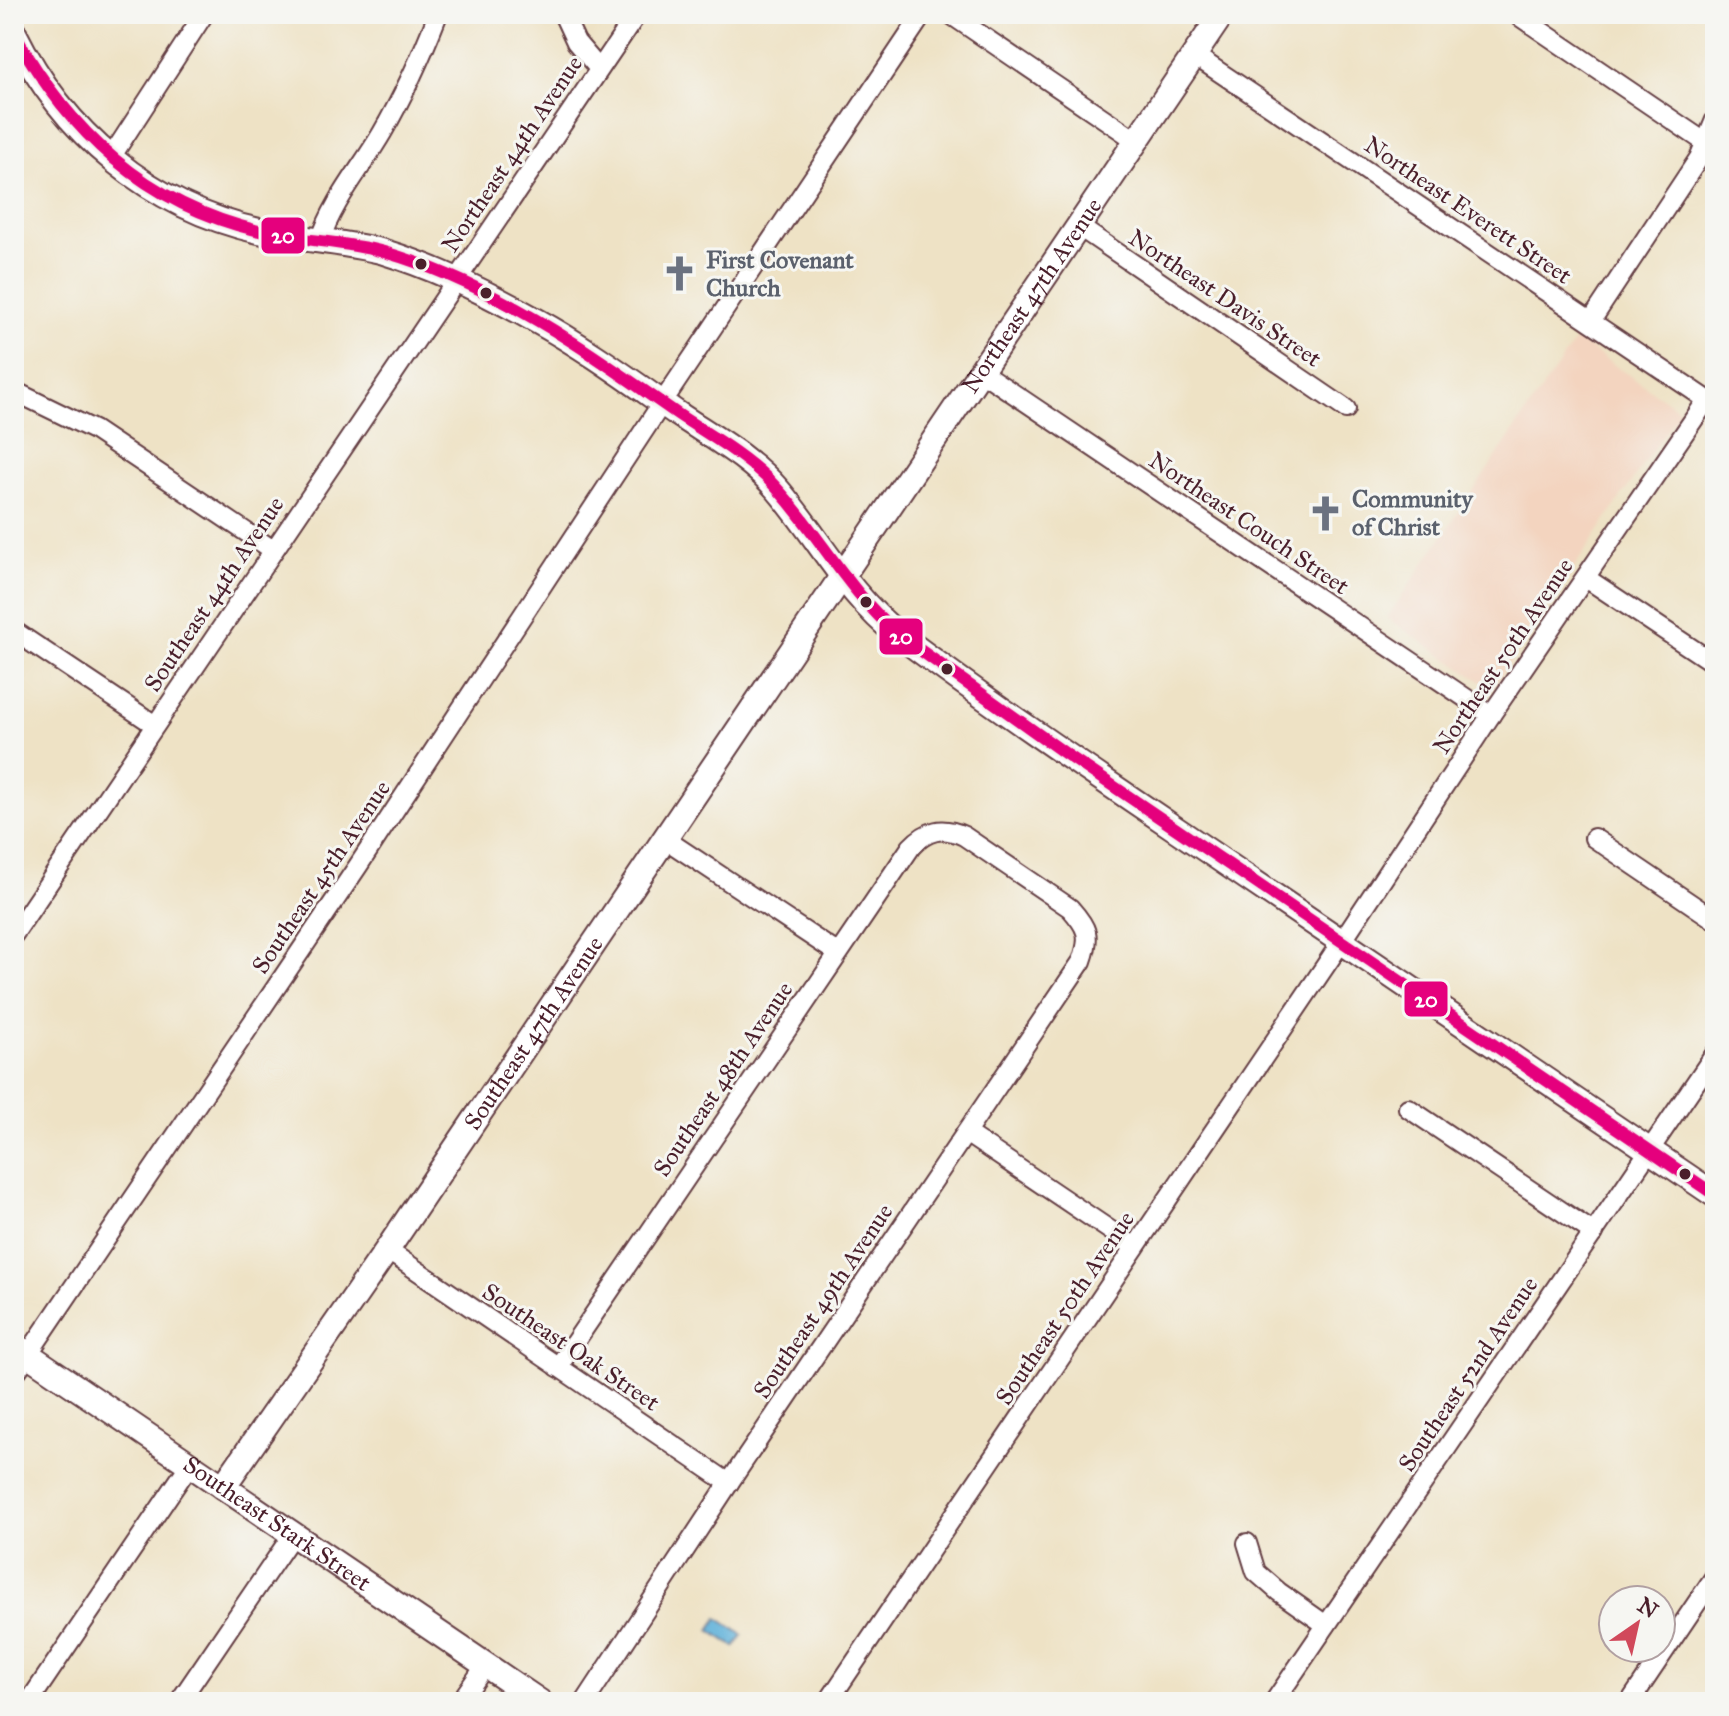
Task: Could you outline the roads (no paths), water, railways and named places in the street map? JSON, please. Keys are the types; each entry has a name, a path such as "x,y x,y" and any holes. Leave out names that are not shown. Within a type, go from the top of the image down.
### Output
{"street":[{"path":"110,159 204,14"},
{"path":"320,241 329,215 401,99 438,14"},
{"path":"563,14 576,42 599,69"},
{"name":"Northeast 44th Avenue","path":"455,281 637,14"},
{"name":"Southeast 45th Avenue","path":"14,1375 21,1350 358,866 662,403 923,14"},
{"path":"950,14 1137,141"},
{"name":"Northeast 47th Avenue","path":"842,576 1222,14"},
{"path":"1516,14 1710,146"},
{"path":"14,33 57,105 110,159 161,194 206,215 256,231 356,245 429,268 544,325 662,403 764,475 870,610 902,637 1056,748 1715,1195"},
{"name":"Northeast Everett Street","path":"1194,55 1711,403"},
{"path":"1591,321 1710,146 1715,120"},
{"name":"Northeast Davis Street","path":"1078,226 1346,409"},
{"name":"Southeast 44th Avenue","path":"14,934 455,281"},
{"name":"Northeast Couch Street","path":"980,371 1491,715"},
{"path":"14,391 94,430 273,550"},
{"name":"Northeast 50th Avenue","path":"1341,941 1491,715 1711,403"},
{"name":"Southeast 47th Avenue","path":"223,1487 387,1250 842,576"},
{"path":"1586,578 1715,664"},
{"path":"14,631 155,725"},
{"name":"Southeast 48th Avenue","path":"558,1367 837,953 911,847 923,835 952,830 964,836 1070,908 1084,923"},
{"path":"1594,838 1715,920"},
{"path":"665,839 837,953"},
{"name":"Southeast 49th Avenue","path":"585,1702 1082,961 1087,947 1084,923"},
{"name":"Southeast 50th Avenue","path":"828,1702 1341,941"},
{"name":"Southeast 52nd Avenue","path":"1274,1702 1715,1054"},
{"path":"1408,1108 1594,1233"},
{"path":"966,1133 1135,1247"},
{"name":"Southeast Oak Street","path":"387,1250 729,1483"},
{"name":"Southeast Stark Street","path":"21,1350 540,1702"},
{"path":"29,1702 190,1464"},
{"path":"179,1702 293,1534"},
{"path":"1247,1543 1256,1572 1326,1625"},
{"path":"1630,1702 1715,1576"},
{"path":"460,1702 486,1665"}],"water":[{"path":"718,1618 743,1635 735,1647 710,1630"}],"place":[{"name":"First Covenant Church","path":"680,274"},
{"name":"Community of Christ","path":"1326,513"}]}
